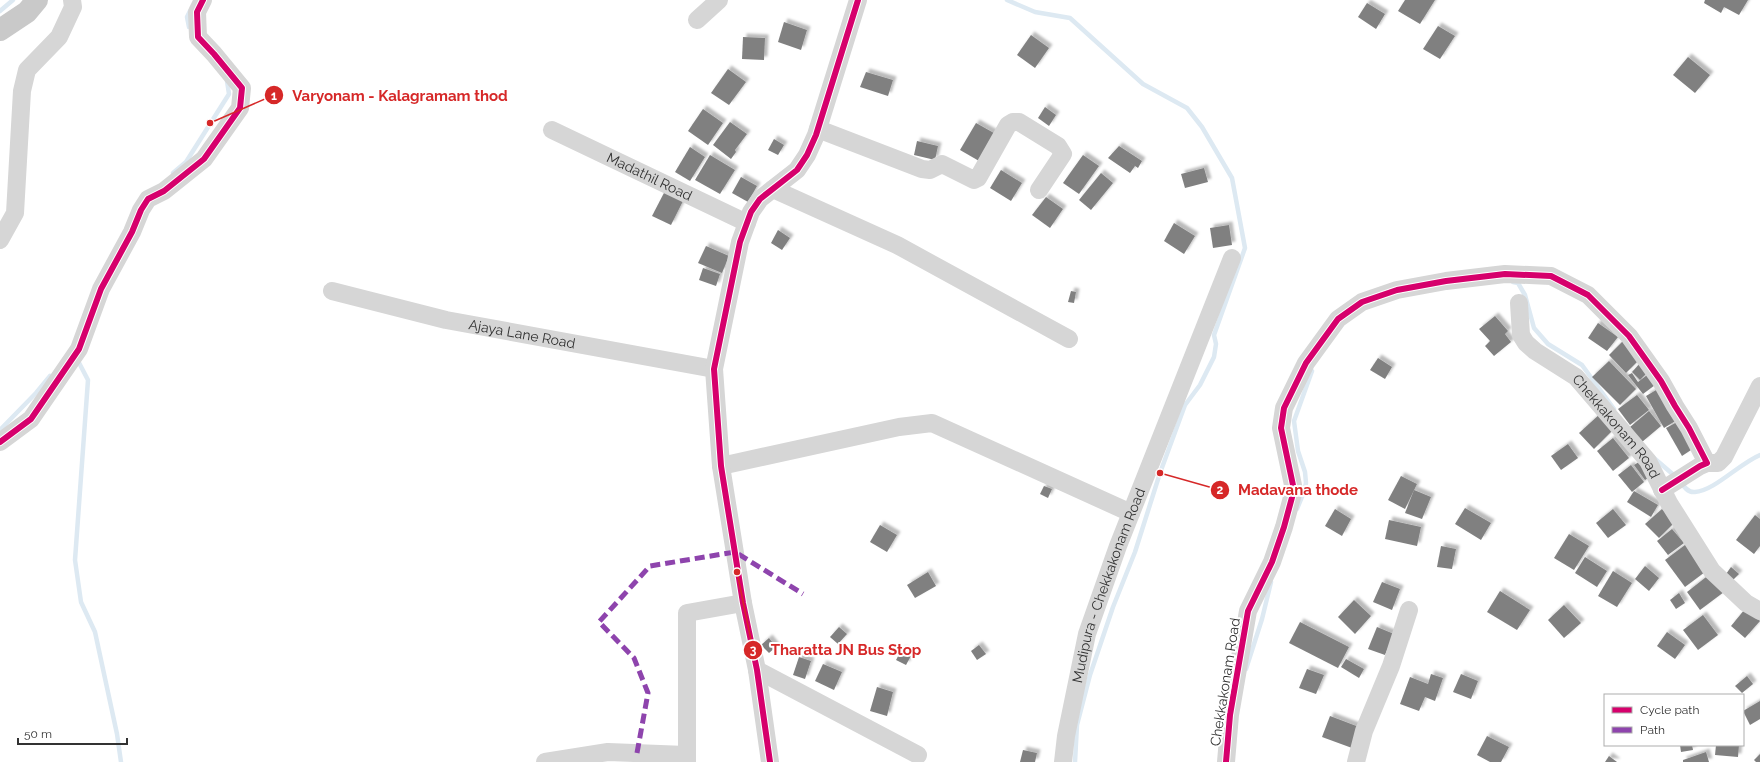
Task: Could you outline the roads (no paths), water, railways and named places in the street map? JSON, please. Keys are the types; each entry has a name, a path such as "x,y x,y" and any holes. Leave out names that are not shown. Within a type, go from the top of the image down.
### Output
{"main road":[{"path":"0,30 27,12 36,0"}],"street":[{"path":"0,240 15,213 22,90 27,70 59,37 73,6 72,0"},
{"path":"0,442 31,419 79,349 101,289 148,199 164,191 204,159 240,108 242,88 198,37 197,12 203,0"},
{"path":"697,20 719,0"},
{"path":"770,762 757,670 743,603 721,466 714,369 740,242 751,212 760,199 797,170 807,156 818,128 858,0"},
{"path":"818,128 922,169 930,170 942,164 974,180 978,178 1008,124 1019,122 1058,146 1063,154 1039,190"},
{"name":"Madathil Road","path":"552,130 747,223"},
{"path":"773,189 897,245 1069,339"},
{"name":"Mudipura - Chekkakonam Road","path":"1063,762 1066,736 1087,634 1131,513 1232,258"},
{"name":"Chekkakonam Road","path":"1226,762 1230,715 1248,611 1272,562 1284,527 1294,490 1281,428 1284,408 1306,363 1338,319 1362,302 1397,290 1446,281 1505,274 1551,276 1588,295 1629,336 1662,381 1707,463"},
{"name":"Ajaya Lane Road","path":"332,291 446,320 714,369"},
{"name":"Chekkakonam Road","path":"1519,303 1521,335 1526,343 1535,351 1576,377 1648,461 1662,490 1712,571 1746,603 1760,611"},
{"path":"1662,490 1700,466 1707,463 1718,463 1729,448 1760,386"},
{"path":"721,466 899,427 932,423 1131,513"},
{"path":"545,762 608,752 686,758 687,613 743,603"},
{"path":"1356,762 1364,731 1391,666 1409,610"},
{"path":"757,670 918,755"}],"waterway":[{"path":"0,11 13,0"},
{"path":"1007,0 1035,12 1070,18 1143,84 1187,108 1202,127 1232,178 1245,248 1214,335 1216,344 1214,357 1200,385 1185,405 1160,473 1135,552 1113,607 1090,675 1077,725 1075,762"},
{"path":"189,27 187,17 190,11"},
{"path":"173,173 186,162 229,94 227,81"},
{"path":"1513,282 1518,283 1525,295 1534,328 1548,344 1582,365 1614,409"},
{"path":"77,359 88,380 75,560 81,602 95,632 117,734 121,762"},
{"path":"1297,509 1306,483 1305,472 1298,451 1294,421 1312,371"},
{"path":"0,430 36,393 50,376"},
{"path":"1681,482 1690,492 1702,490 1719,482 1744,464 1760,455"},
{"path":"1654,458 1676,477"},
{"path":"1246,669 1262,619 1271,582"}],"place":[{"name":"Varyonam - Kalagramam thod","path":"210,123"},
{"name":"Madavana thode","path":"1160,473"},
{"name":"Tharatta JN Bus Stop","path":"737,572"}]}
